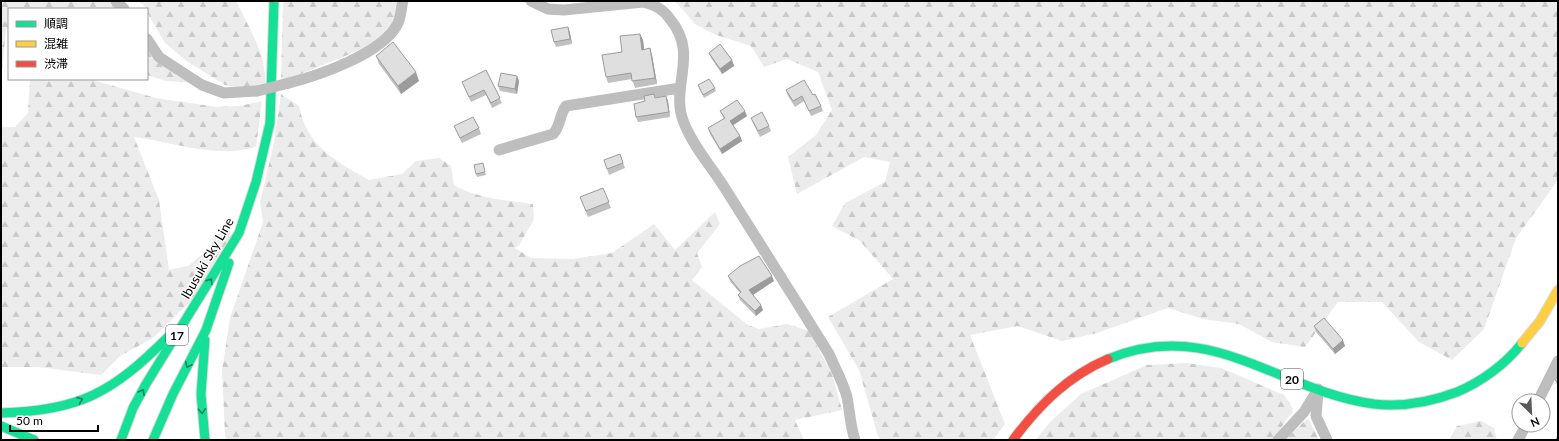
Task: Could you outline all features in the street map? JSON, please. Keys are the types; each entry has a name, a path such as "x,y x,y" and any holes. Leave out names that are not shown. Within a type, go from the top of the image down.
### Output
{"main road":[{"name":"Ibusuki Sky Line","path":"121,440 133,408 240,233 256,182 270,123 274,1"},
{"path":"153,440 170,400 206,330 240,233"},
{"name":"20","path":"1013,440 1036,412 1070,380 1093,366 1122,355 1148,349 1181,347 1212,350 1240,358 1339,397 1379,404 1419,402 1456,393 1484,379 1516,353 1548,311 1558,290"},
{"path":"1,412 19,413 47,410 96,394 117,382 137,367 186,320"},
{"path":"205,440 201,394 206,330"},
{"path":"1,426 34,440"}],"street":[{"path":"148,40 159,57 202,85 224,93 257,91 289,83 333,68 373,49 385,39 397,25 403,1"},
{"path":"531,1 548,9 564,10 643,2 653,4 665,13 682,37 684,47 680,88 682,118 689,136 721,182 829,354 841,380 847,398 851,429 855,440"},
{"path":"499,150 553,134 558,128 561,112 566,106 680,88"},
{"path":"1542,393 1558,361"},
{"path":"1278,440 1304,412 1318,389"},
{"path":"1318,389 1316,416 1328,440"}],"green space":[{"path":"1,1 115,1 123,8 8,8 8,28 6,29 1,82"},
{"path":"139,1 236,1 260,52 265,74 265,85 248,89 225,85 188,62 165,43 148,14 148,8 146,8"},
{"path":"283,1 398,1 394,26 372,45 281,82"},
{"path":"675,1 1558,1 1558,180 1516,238 1484,329 1452,360 1419,342 1382,302 1338,302 1305,347 1272,342 1239,324 1203,319 1168,308 1097,333 1062,341 1018,326 970,335 1005,424 993,440 881,440 878,436 859,370 828,317 893,279 860,241 832,226 845,203 885,182 890,162 864,157 797,194 788,157 816,135 832,110 818,72 787,59 764,67 751,46 716,35 695,24"},
{"path":"148,36 162,63 196,83 166,81 148,75"},
{"path":"30,80 93,80 156,98 217,107 240,106 262,101 256,147 225,151 210,150 134,137 159,200 169,270 188,266 206,251 226,222 232,238 208,284 153,338 120,356 101,375 38,367 1,367 1,127 15,127 28,113"},
{"path":"281,94 299,106 303,120 309,132 325,151 334,159 369,180 402,174 416,161 439,158 451,166 454,185 463,190 492,198 533,204 534,219 520,244 515,248 531,258 574,259 612,253 654,224 675,250 715,212 720,224 697,253 702,267 692,280 748,325 759,329 787,324 809,331 832,374 842,410 795,420 804,440 226,440 222,370 230,318 263,222 260,202 274,143"},
{"path":"1186,363 1221,368 1284,395 1293,410 1273,440 1035,440 1050,422 1081,394 1147,365"},
{"path":"1308,418 1319,440 1285,440"},
{"path":"1481,421 1494,428 1497,440 1449,440 1457,426"}],"building":[{"path":"568,27 570,39 554,42 551,30"},
{"path":"640,34 642,50 650,48 655,78 632,81 631,73 606,77 602,55 622,52 620,36"},
{"path":"393,42 416,72 398,86 376,56"},
{"path":"720,44 732,60 720,69 709,53"},
{"path":"486,70 500,98 491,103 484,90 469,97 462,82"},
{"path":"501,73 517,76 515,89 498,86"},
{"path":"709,79 715,88 703,95 698,85"},
{"path":"804,80 813,95 815,94 821,106 809,111 802,96 793,101 786,90"},
{"path":"654,94 655,98 666,96 669,112 636,117 634,104 645,101 644,96"},
{"path":"737,100 745,111 730,121 740,136 720,149 708,128 725,118 720,111"},
{"path":"762,112 769,126 758,131 751,118"},
{"path":"473,117 479,128 460,138 454,126"},
{"path":"620,154 623,163 607,169 604,160"},
{"path":"483,163 485,172 476,174 474,165"},
{"path":"603,188 609,202 586,211 580,197"},
{"path":"759,256 772,276 749,290 761,305 755,311 738,295 741,292 728,276 740,266"},
{"path":"1324,318 1343,340 1333,349 1314,326"},
{"path":"1558,375 1558,382 1555,380"}],"traffic: fast":[{"path":"121,440 133,408 146,384 239,233 256,182 270,123 274,1"},
{"path":"153,440 173,394 206,330 229,263"},
{"path":"1,413 53,408 74,403 94,395 112,385 130,372 168,337"},
{"path":"205,340 201,394 205,440"},
{"path":"1108,359 1145,348 1180,346 1212,351 1244,360 1339,397 1374,404 1395,405 1427,401 1447,396 1466,388 1484,378 1501,365 1522,343"},
{"path":"1,426 34,440"}],"traffic: slow":[{"path":"1522,343 1540,321 1558,290"}],"traffic: jam":[{"path":"1013,440 1033,415 1055,393 1080,374 1108,359"}]}
